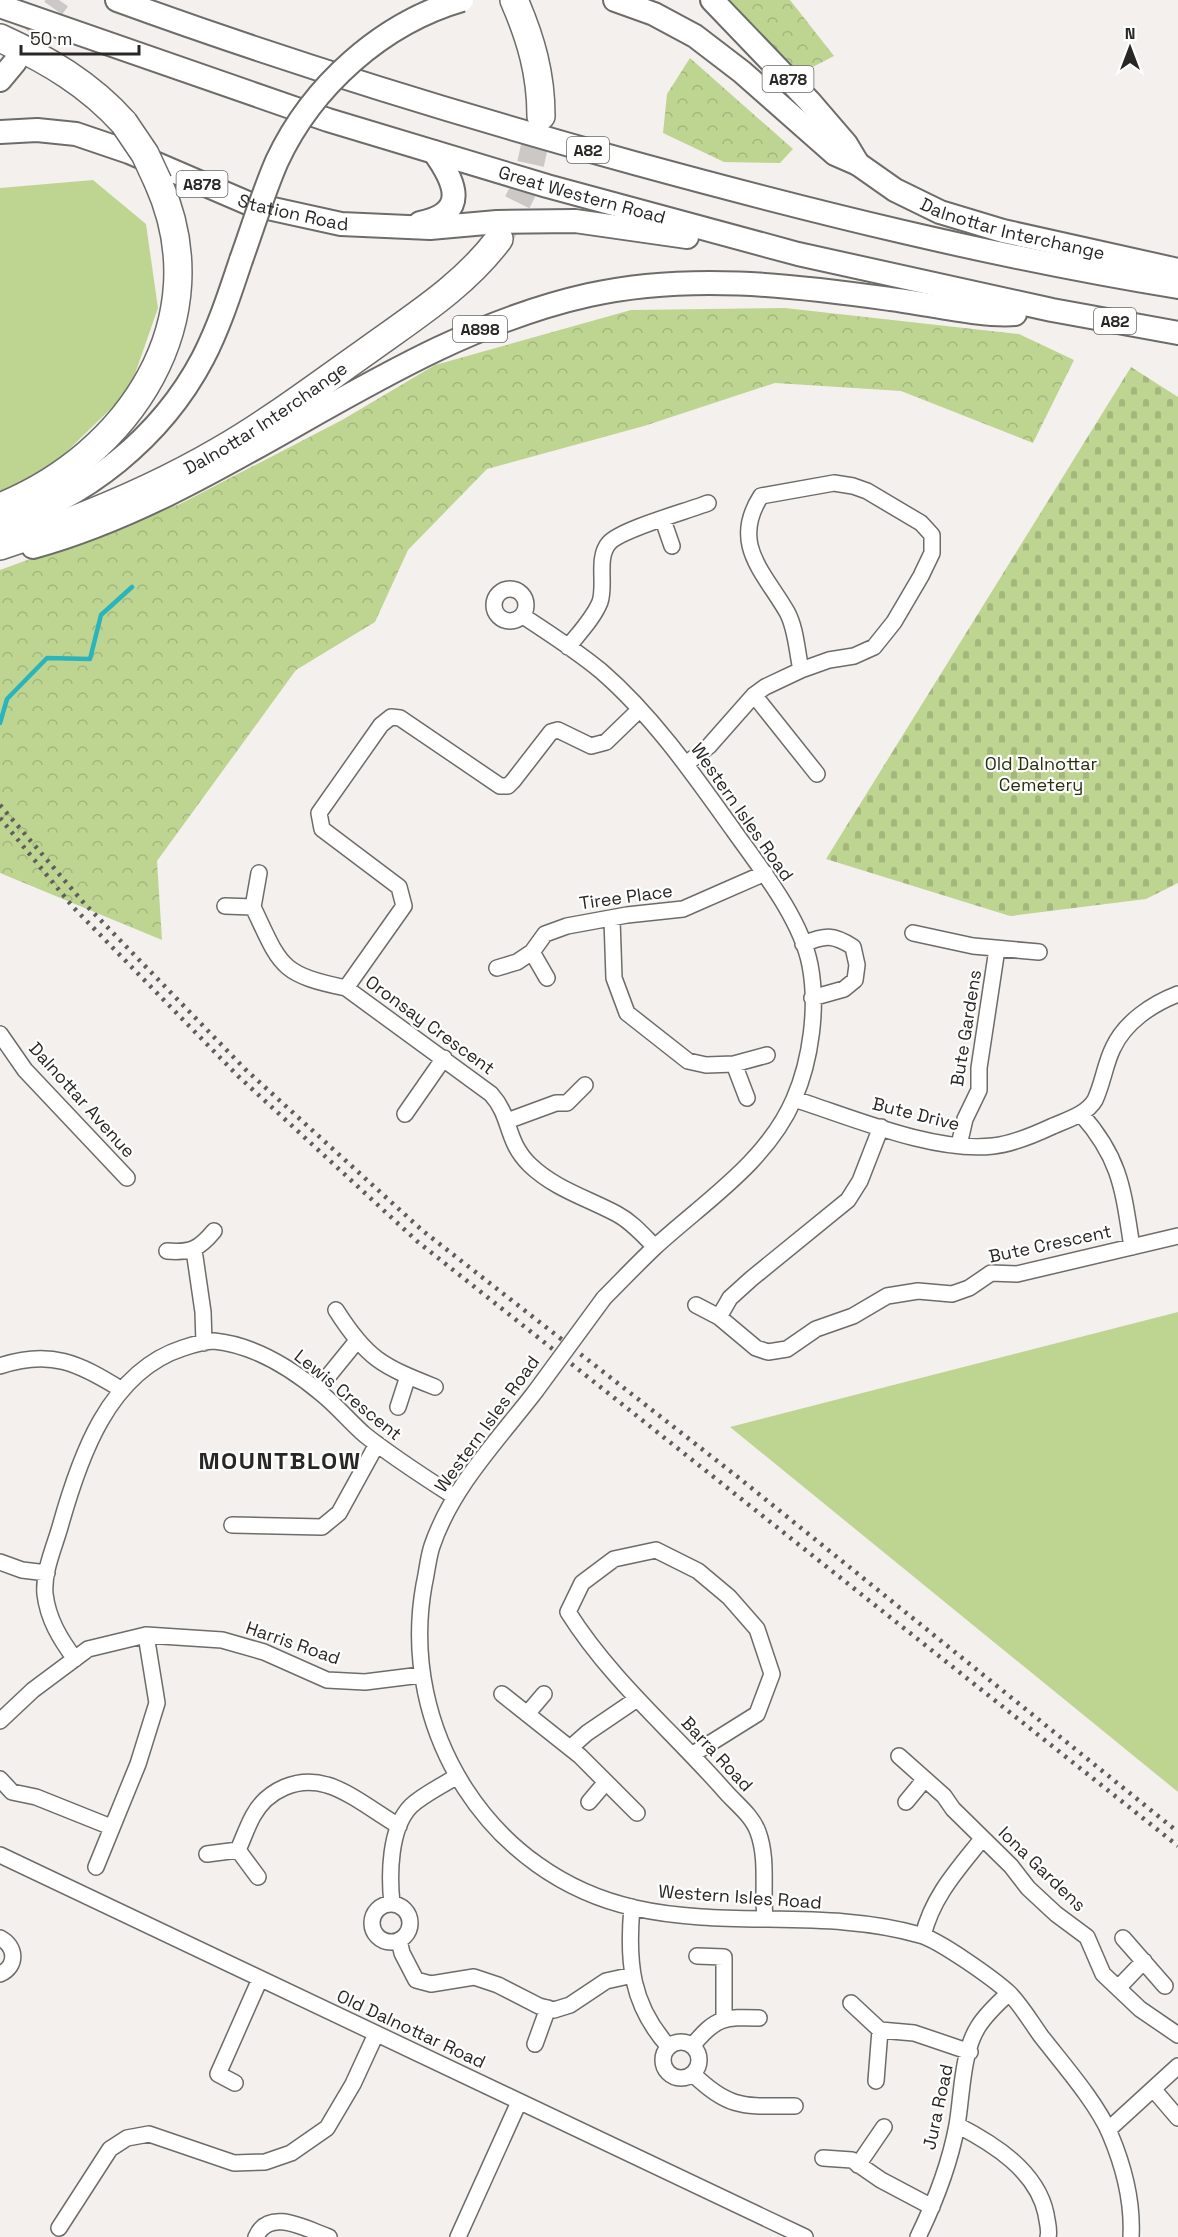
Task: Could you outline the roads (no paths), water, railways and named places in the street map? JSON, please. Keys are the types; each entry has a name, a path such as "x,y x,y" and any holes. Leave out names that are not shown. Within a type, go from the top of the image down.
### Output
{"highway":[{"path":"513,0 536,58 540,78 541,116"},
{"path":"0,38 37,55 91,89 124,123 145,154 170,216 177,275 170,328 150,380 133,408 90,453 56,479 0,507"},
{"name":"Dalnottar Interchange","path":"0,546 60,527 140,493 222,450 431,305 479,264 499,238"}],"main road":[{"name":"A82","path":"117,0 416,99 681,176 931,239 1178,287"},
{"path":"0,525 35,514 76,492 118,462 150,430 183,392 203,357 278,160 297,124 319,94 341,72 380,41 426,15 462,0"},
{"path":"615,0 654,14 695,36 741,72 835,154 858,164"},
{"name":"A878","path":"712,0 816,110 846,144 858,164"},
{"name":"Great Western Road","path":"0,6 328,120 798,254 1052,310 1178,333"},
{"path":"0,80 15,62"},
{"name":"Station Road","path":"4,125 76,134 99,140 227,195 280,212 341,224 407,225"},
{"name":"A878","path":"407,225 434,220 446,213 452,205 453,185 450,175 434,152"},
{"name":"Dalnottar Interchange","path":"858,164 895,190 950,216 1003,231 1178,270"},
{"name":"A878","path":"407,225 430,228 507,222 575,221 798,254"},
{"name":"A898","path":"0,556 63,539 126,515 407,363 463,336 523,314 590,295 660,284 754,283 1005,315 1052,310"}],"street":[{"path":"686,764 709,746 754,695 801,670 829,660 854,656 874,647 894,622 932,553 932,536 921,523 867,491 853,486 834,483 761,496 748,522 747,540 764,579 788,614 801,670"},
{"path":"568,647 593,615 601,599 603,559 609,543 625,532 708,503"},
{"path":"663,520 672,546"},
{"name":"Western Isles Road","path":"523,616 601,671 639,710 686,764 765,873 802,944 810,965 813,1018 807,1053 794,1099 764,1145 730,1182 655,1247 604,1298 536,1392 454,1497 431,1547 419,1633 421,1675 439,1740 457,1776 504,1840 539,1867 571,1886 632,1907 679,1916 861,1924 923,1936 1009,1993 1108,2130 1127,2182 1132,2216 1131,2237"},
{"path":"754,695 817,774"},
{"name":"Oronsay Crescent","path":"639,710 606,742 591,746 558,730 550,732 508,786 493,784 400,718 391,717 381,725 319,813 322,829 399,887 403,895 404,906 346,988 491,1094 499,1102 512,1143 530,1166 571,1194 617,1214 633,1224 655,1247"},
{"path":"259,873 253,907 281,963 303,978 346,988"},
{"name":"Tiree Place","path":"497,968 517,962 532,952 545,934 567,926 683,909 765,873"},
{"path":"225,906 253,907"},
{"path":"612,919 614,978 627,1013 688,1061 706,1065 734,1064 767,1055"},
{"name":"Bute Gardens","path":"913,933 997,949 1039,952"},
{"path":"802,944 818,938 837,936 854,947 857,965 855,980 844,989 812,998"},
{"name":"Bute Gardens","path":"959,1145 965,1119 979,1090 979,1068 997,949"},
{"path":"532,952 547,978"},
{"path":"1081,1114 1094,1101 1113,1048 1125,1028 1143,1013 1178,994"},
{"name":"Dalnottar Avenue","path":"3,1044 127,1178"},
{"path":"405,1114 444,1058"},
{"path":"734,1064 747,1098"},
{"path":"507,1122 556,1103 567,1103 585,1085"},
{"name":"Bute Drive","path":"794,1099 915,1138 959,1145 994,1146 1046,1129 1081,1114"},
{"name":"Bute Crescent","path":"1081,1114 1110,1152 1119,1174 1132,1247"},
{"path":"719,1317 730,1298 751,1278 848,1200 860,1181 881,1127"},
{"path":"167,1251 195,1250 214,1231"},
{"name":"Bute Crescent","path":"696,1305 719,1317 756,1348 768,1352 787,1349 816,1329 853,1316 887,1296 900,1292 952,1294 969,1288 991,1273 1017,1274 1178,1236"},
{"path":"195,1250 204,1312 204,1343"},
{"path":"336,1310 356,1342 376,1360 435,1387"},
{"name":"Lewis Crescent","path":"75,1659 60,1639 51,1618 45,1592 47,1573 71,1486 84,1453 105,1412 122,1390 163,1354 211,1341 241,1345 272,1358 317,1390 377,1444 454,1497"},
{"path":"317,1390 356,1342"},
{"path":"0,1366 25,1358 47,1358 79,1366 122,1390"},
{"path":"398,1407 408,1376"},
{"path":"232,1525 322,1527 339,1513 377,1444"},
{"name":"Barra Road","path":"693,1754 757,1714 772,1674 757,1629 729,1597 698,1571 656,1550 614,1559 582,1583 568,1612 586,1641 637,1699 693,1754 757,1830 764,1851 765,1918"},
{"path":"0,1562 22,1570 47,1573"},
{"path":"96,1867 145,1745 157,1702 154,1670 146,1635"},
{"name":"Harris Road","path":"0,1721 33,1690 88,1649 146,1635 222,1640 264,1652 327,1680 365,1682 421,1675"},
{"path":"502,1694 570,1748 637,1813"},
{"path":"527,1714 544,1694"},
{"path":"570,1748 587,1733 637,1699"},
{"name":"Iona Gardens","path":"899,1756 944,1796 953,1809 1011,1866 1028,1888 1056,1914 1087,1937 1103,1974 1140,2009 1178,2035"},
{"path":"392,1904 389,1875 399,1826 408,1809 419,1799 457,1776"},
{"path":"0,1779 12,1792 36,1797 111,1827"},
{"path":"906,1802 925,1779"},
{"path":"589,1802 606,1782"},
{"path":"238,1850 253,1815 269,1795 284,1786 302,1783 328,1785 399,1826"},
{"path":"923,1936 927,1921 946,1883 982,1839"},
{"path":"207,1854 238,1850"},
{"path":"238,1850 258,1877"},
{"name":"Old Dalnottar Road","path":"0,1855 805,2237"},
{"path":"392,1904 406,1911 409,1918 408,1932 399,1940 384,1940 374,1930 372,1922 377,1910 392,1904"},
{"path":"632,1907 629,1947 633,1975 642,2008 669,2047"},
{"path":"0,1938 8,1943 13,1958 12,1964 0,1974"},
{"path":"1123,1938 1165,1986"},
{"path":"399,1940 416,1980 431,1984 474,1977 554,2010 570,2005 606,1980 633,1975"},
{"path":"697,1956 723,1957 724,2019"},
{"path":"1118,1988 1144,1961"},
{"path":"234,2083 218,2074 260,1979"},
{"name":"Jura Road","path":"918,2237 932,2207 957,2125 962,2082 976,2029 1009,1993"},
{"path":"851,2003 880,2030 914,2033 970,2052"},
{"path":"535,2044 549,2008"},
{"path":"693,2046 708,2026 724,2019 759,2018"},
{"path":"876,2081 880,2030"},
{"path":"59,2228 110,2149 127,2138 149,2134 234,2163 265,2162 291,2153 327,2128 352,2084 376,2034"},
{"path":"679,2042 693,2046 700,2062 693,2074 678,2078 667,2072 663,2060 669,2047 679,2042"},
{"path":"1108,2130 1178,2066"},
{"path":"693,2074 713,2093 732,2103 748,2106 795,2106"},
{"path":"1154,2090 1178,2118"},
{"path":"458,2237 519,2102"},
{"path":"957,2125 985,2139 1029,2179 1043,2200 1048,2237"},
{"path":"858,2165 885,2127"},
{"path":"823,2158 852,2160 881,2180 932,2207"},
{"path":"256,2237 260,2227 267,2222 277,2221 329,2237"}],"waterway":[{"path":"0,723 7,699 47,658 90,659 101,615 132,587"}],"tunnel":[{"path":"15,62 59,0"},
{"path":"499,239 526,185 541,116"}],"railway":[{"path":"0,805 83,902 245,1069 423,1231 739,1478 1178,1832"},
{"path":"0,818 73,907 238,1076 418,1242 1178,1846"}],"district":[{"name":"MOUNTBLOW","path":"280,1461"}],"park label":[{"name":"Old Dalnottar Cemetery","path":"1041,774"}]}
